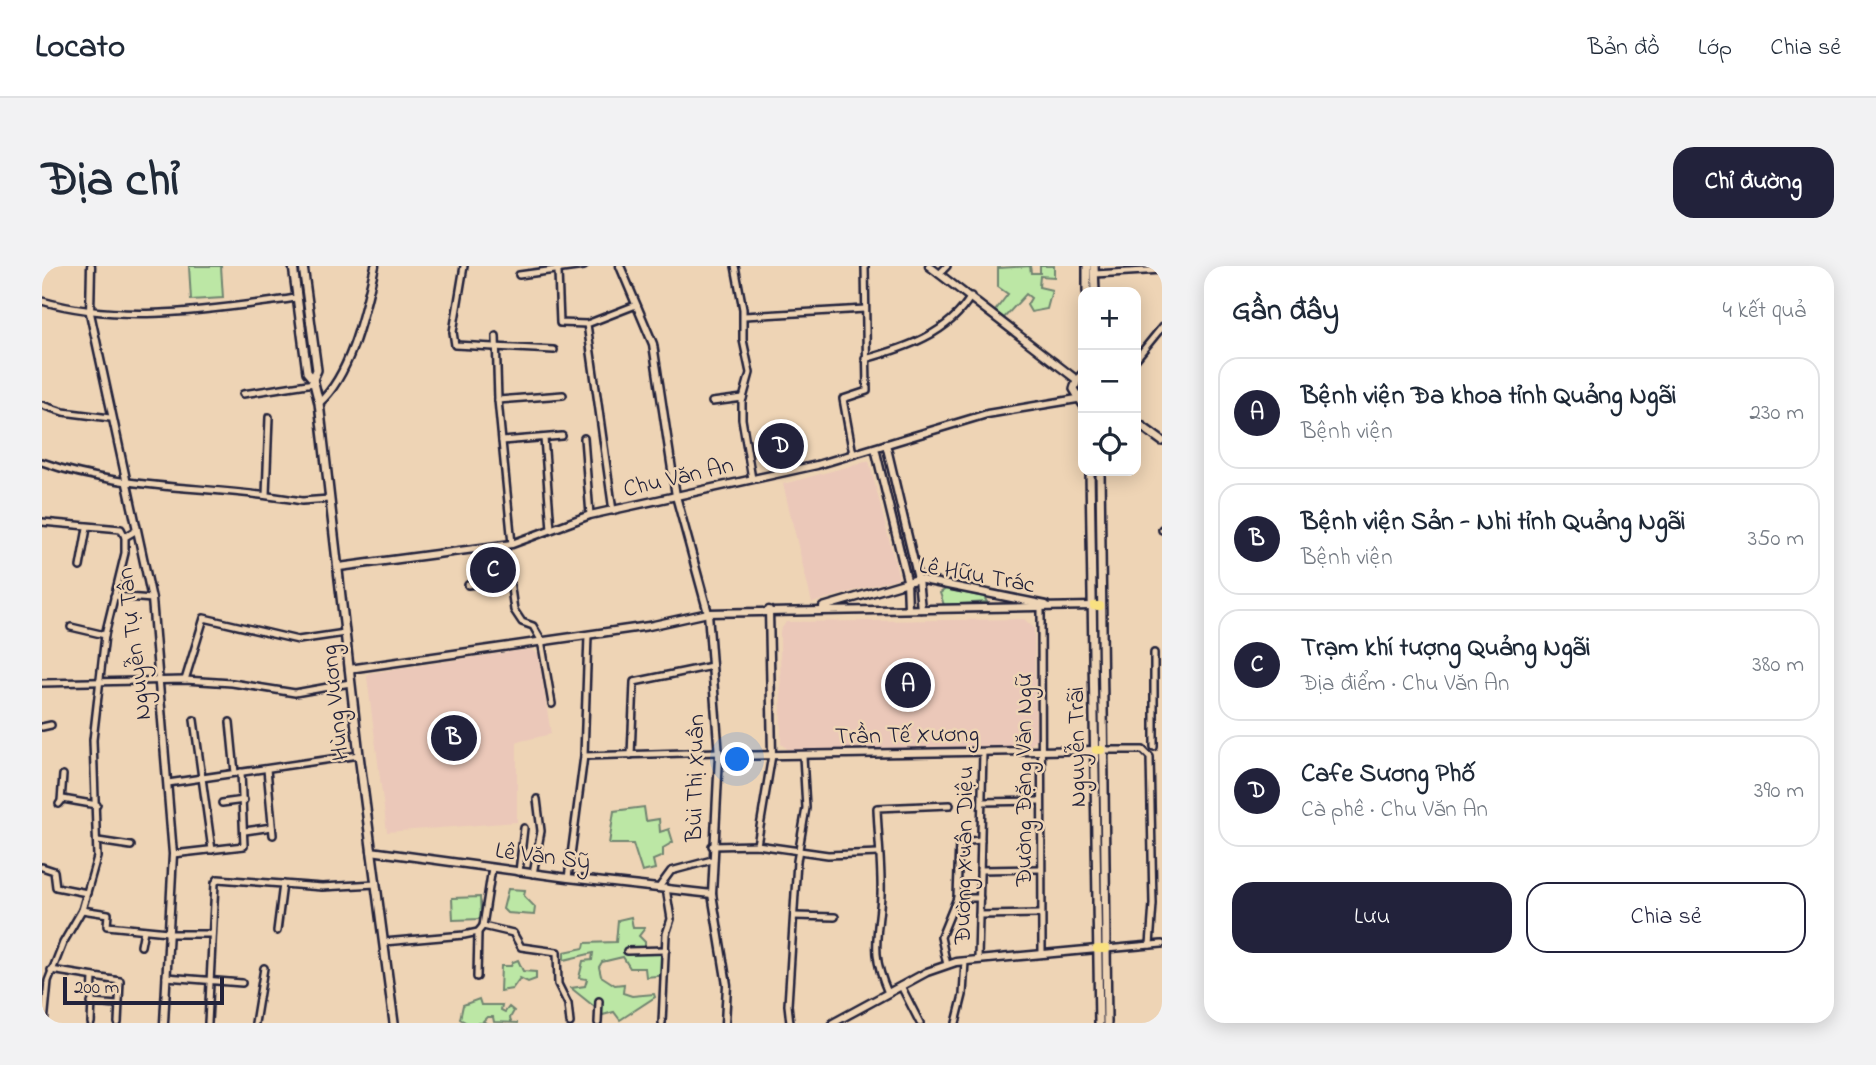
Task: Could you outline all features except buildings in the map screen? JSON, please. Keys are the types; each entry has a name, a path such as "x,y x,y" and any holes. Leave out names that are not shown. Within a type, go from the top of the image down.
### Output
{"main road":[{"name":"Hùng Vương","path":"293,266 307,372 314,381"},
{"name":"Hùng Vương","path":"303,266 317,370 314,381 339,567 350,683 394,1023"},
{"path":"1087,266 1087,287"},
{"path":"301,328 310,327"},
{"path":"1078,381 1074,389 1078,397"},
{"path":"1141,425 1162,440"},
{"name":"Nguyễn Trãi","path":"1090,476 1097,606"},
{"name":"Nguyễn Trãi","path":"1099,1023 1101,949 1097,606 1100,476"},
{"name":"Nguyễn Trãi","path":"1101,949 1107,1023"}],"street":[{"name":"Nguyễn Tự Tân","path":"91,266 90,313 110,418 152,599 173,854 163,1023"},
{"path":"318,403 334,384 359,329 375,266"},
{"path":"464,266 453,341 455,345 554,350"},
{"path":"519,275 558,272 584,266"},
{"name":"Bùi Thị Xuân","path":"620,266 653,344 676,496 708,613 719,754 712,846 712,894 727,985 725,1023"},
{"path":"735,266 744,316 743,340 750,373 743,398 742,419 752,479"},
{"path":"853,454 843,399 867,391 864,359 865,266"},
{"path":"929,266 1078,376"},
{"path":"939,274 947,266"},
{"path":"1095,270 1162,270"},
{"path":"558,272 560,323 587,324 636,305"},
{"path":"864,359 889,352 947,326 971,296"},
{"path":"42,301 90,313 191,310 296,298"},
{"path":"744,316 865,309"},
{"path":"587,324 613,511"},
{"path":"1141,353 1162,327"},
{"path":"496,336 509,580 516,617 533,626 541,640 552,704"},
{"path":"243,394 314,381"},
{"path":"498,400 563,395"},
{"path":"712,402 743,398"},
{"name":"Chu Văn An","path":"339,567 509,545 590,515 853,454 987,414 1078,401"},
{"path":"42,405 63,412 110,418"},
{"path":"266,495 268,417"},
{"path":"502,440 562,436"},
{"path":"544,438 551,529"},
{"path":"584,438 590,515"},
{"path":"886,444 918,579 921,609"},
{"path":"875,448 907,580 908,609"},
{"path":"42,462 71,471 127,482 302,501 329,499"},
{"path":"42,522 121,529 125,537 125,553 105,635 92,757 98,841 82,910 51,970 44,1023"},
{"path":"80,567 87,528"},
{"path":"125,537 137,530"},
{"name":"Lê Hữu Trác","path":"814,610 907,580 918,579 1053,607"},
{"path":"468,585 509,580"},
{"path":"998,594 998,607"},
{"path":"114,596 152,599"},
{"name":"Lê Hữu Trác","path":"349,669 588,635 708,613 1097,606"},
{"name":"Đường Đặng Văn Ngữ","path":"1041,607 1042,953"},
{"path":"757,845 761,835 772,755 769,610"},
{"path":"185,680 197,631 204,618 298,640 345,633"},
{"path":"71,628 105,635"},
{"path":"568,878 584,756 588,635"},
{"path":"1154,653 1154,747"},
{"path":"631,755 634,682 712,666"},
{"path":"42,683 185,680 232,683 295,693 350,683"},
{"path":"194,720 212,850"},
{"path":"173,854 243,847 244,800 230,722"},
{"path":"42,727 51,725"},
{"path":"1098,750 1147,751 1162,743"},
{"name":"Trần Tế Xương","path":"719,754 803,756 1098,750"},
{"path":"1147,751 1152,788 1153,904 1150,945"},
{"name":"Đường Xuân Diệu","path":"978,959 983,752"},
{"path":"584,756 719,754"},
{"path":"168,783 359,755"},
{"path":"790,1023 788,1005 794,916 806,807 803,756"},
{"path":"267,769 273,835"},
{"path":"62,775 60,802 97,805"},
{"path":"1152,788 1160,788"},
{"path":"533,874 541,831 537,799"},
{"path":"222,803 244,800"},
{"path":"982,802 1041,801"},
{"path":"888,993 877,958 877,808 950,805"},
{"path":"245,831 272,827"},
{"path":"519,872 524,828"},
{"path":"947,964 941,937 957,898 959,842 981,839"},
{"path":"98,841 131,846"},
{"path":"712,846 757,845 800,849 819,855 879,853"},
{"name":"Lê Văn Sỹ","path":"371,851 533,874 712,894"},
{"path":"662,1023 671,915 663,887 671,871 712,860"},
{"path":"42,867 54,871 56,887 87,893"},
{"path":"477,977 478,932 483,926 492,868"},
{"path":"980,870 1040,869"},
{"path":"208,1023 211,933 215,883 218,879 322,887 377,884"},
{"path":"277,930 284,884"},
{"path":"957,898 980,898"},
{"path":"1153,904 1162,901"},
{"path":"82,910 108,914 107,929 211,933"},
{"path":"979,915 1040,914"},
{"path":"794,916 835,917"},
{"path":"483,926 513,933 521,947 557,952 558,984 569,1010 570,1023"},
{"path":"141,946 144,930"},
{"path":"384,942 478,932"},
{"path":"833,1023 947,964 1162,943"},
{"path":"628,951 666,950"},
{"path":"956,1023 963,995 965,961"},
{"path":"255,1023 264,968"},
{"path":"51,970 120,981 118,1023"},
{"path":"91,1023 93,977"},
{"path":"166,977 242,983"},
{"path":"901,986 920,1023"},
{"path":"598,1023 599,1001"},
{"path":"91,1003 118,1005"}],"shaded area":[{"path":"869,461 899,578 812,603 783,484"},
{"path":"1024,619 1034,628 1036,739 1029,748 789,750 781,744 780,631 786,622"},
{"path":"530,649 538,654 551,734 517,742 517,822 387,832 367,677 370,673"}],"green space":[{"path":"189,266 221,266 223,298 191,300"},
{"path":"1030,266 1031,273 1040,273 1040,266 1054,266 1054,277 1040,276 1039,287 1052,290 1047,309 1031,312 1027,305 1031,298 1026,294 1004,318 995,311 1008,294 998,287 998,268"},
{"path":"946,589 984,597 987,602 944,605 940,593"},
{"path":"644,807 646,821 659,819 660,832 669,829 673,842 663,848 663,856 653,860 655,869 642,872 633,844 609,844 614,811"},
{"path":"508,889 525,890 524,896 535,907 534,915 507,913 503,909"},
{"path":"480,897 481,919 453,920 452,898"},
{"path":"631,917 633,928 645,928 639,936 645,942 645,948 658,949 659,954 666,953 667,975 646,977 645,968 630,968 623,957 602,962 599,967 601,976 615,985 624,984 623,993 632,996 654,994 655,997 620,1020 614,1012 599,1016 602,1002 598,1002 596,1008 571,988 585,986 587,979 579,978 583,961 592,960 593,953 564,960 564,952 584,948 585,943 616,942 618,920"},
{"path":"518,960 523,971 536,972 536,979 528,982 520,978 512,989 500,991 501,966 511,966"},
{"path":"479,999 481,1005 502,1005 501,1010 505,1012 509,1007 514,1011 510,1018 512,1023 494,1022 493,1017 487,1017 483,1021 486,1023 467,1023 460,1019 463,1005"}],"place":[{"name":"Cafe Sương Phố","path":"781,446"},
{"name":"Trạm khí tượng Quảng Ngãi","path":"493,570"},
{"name":"Bệnh viện Đa khoa tỉnh Quảng Ngãi","path":"908,685"},
{"name":"Bệnh viện Sản - Nhi tỉnh Quảng Ngãi","path":"454,738"}]}
